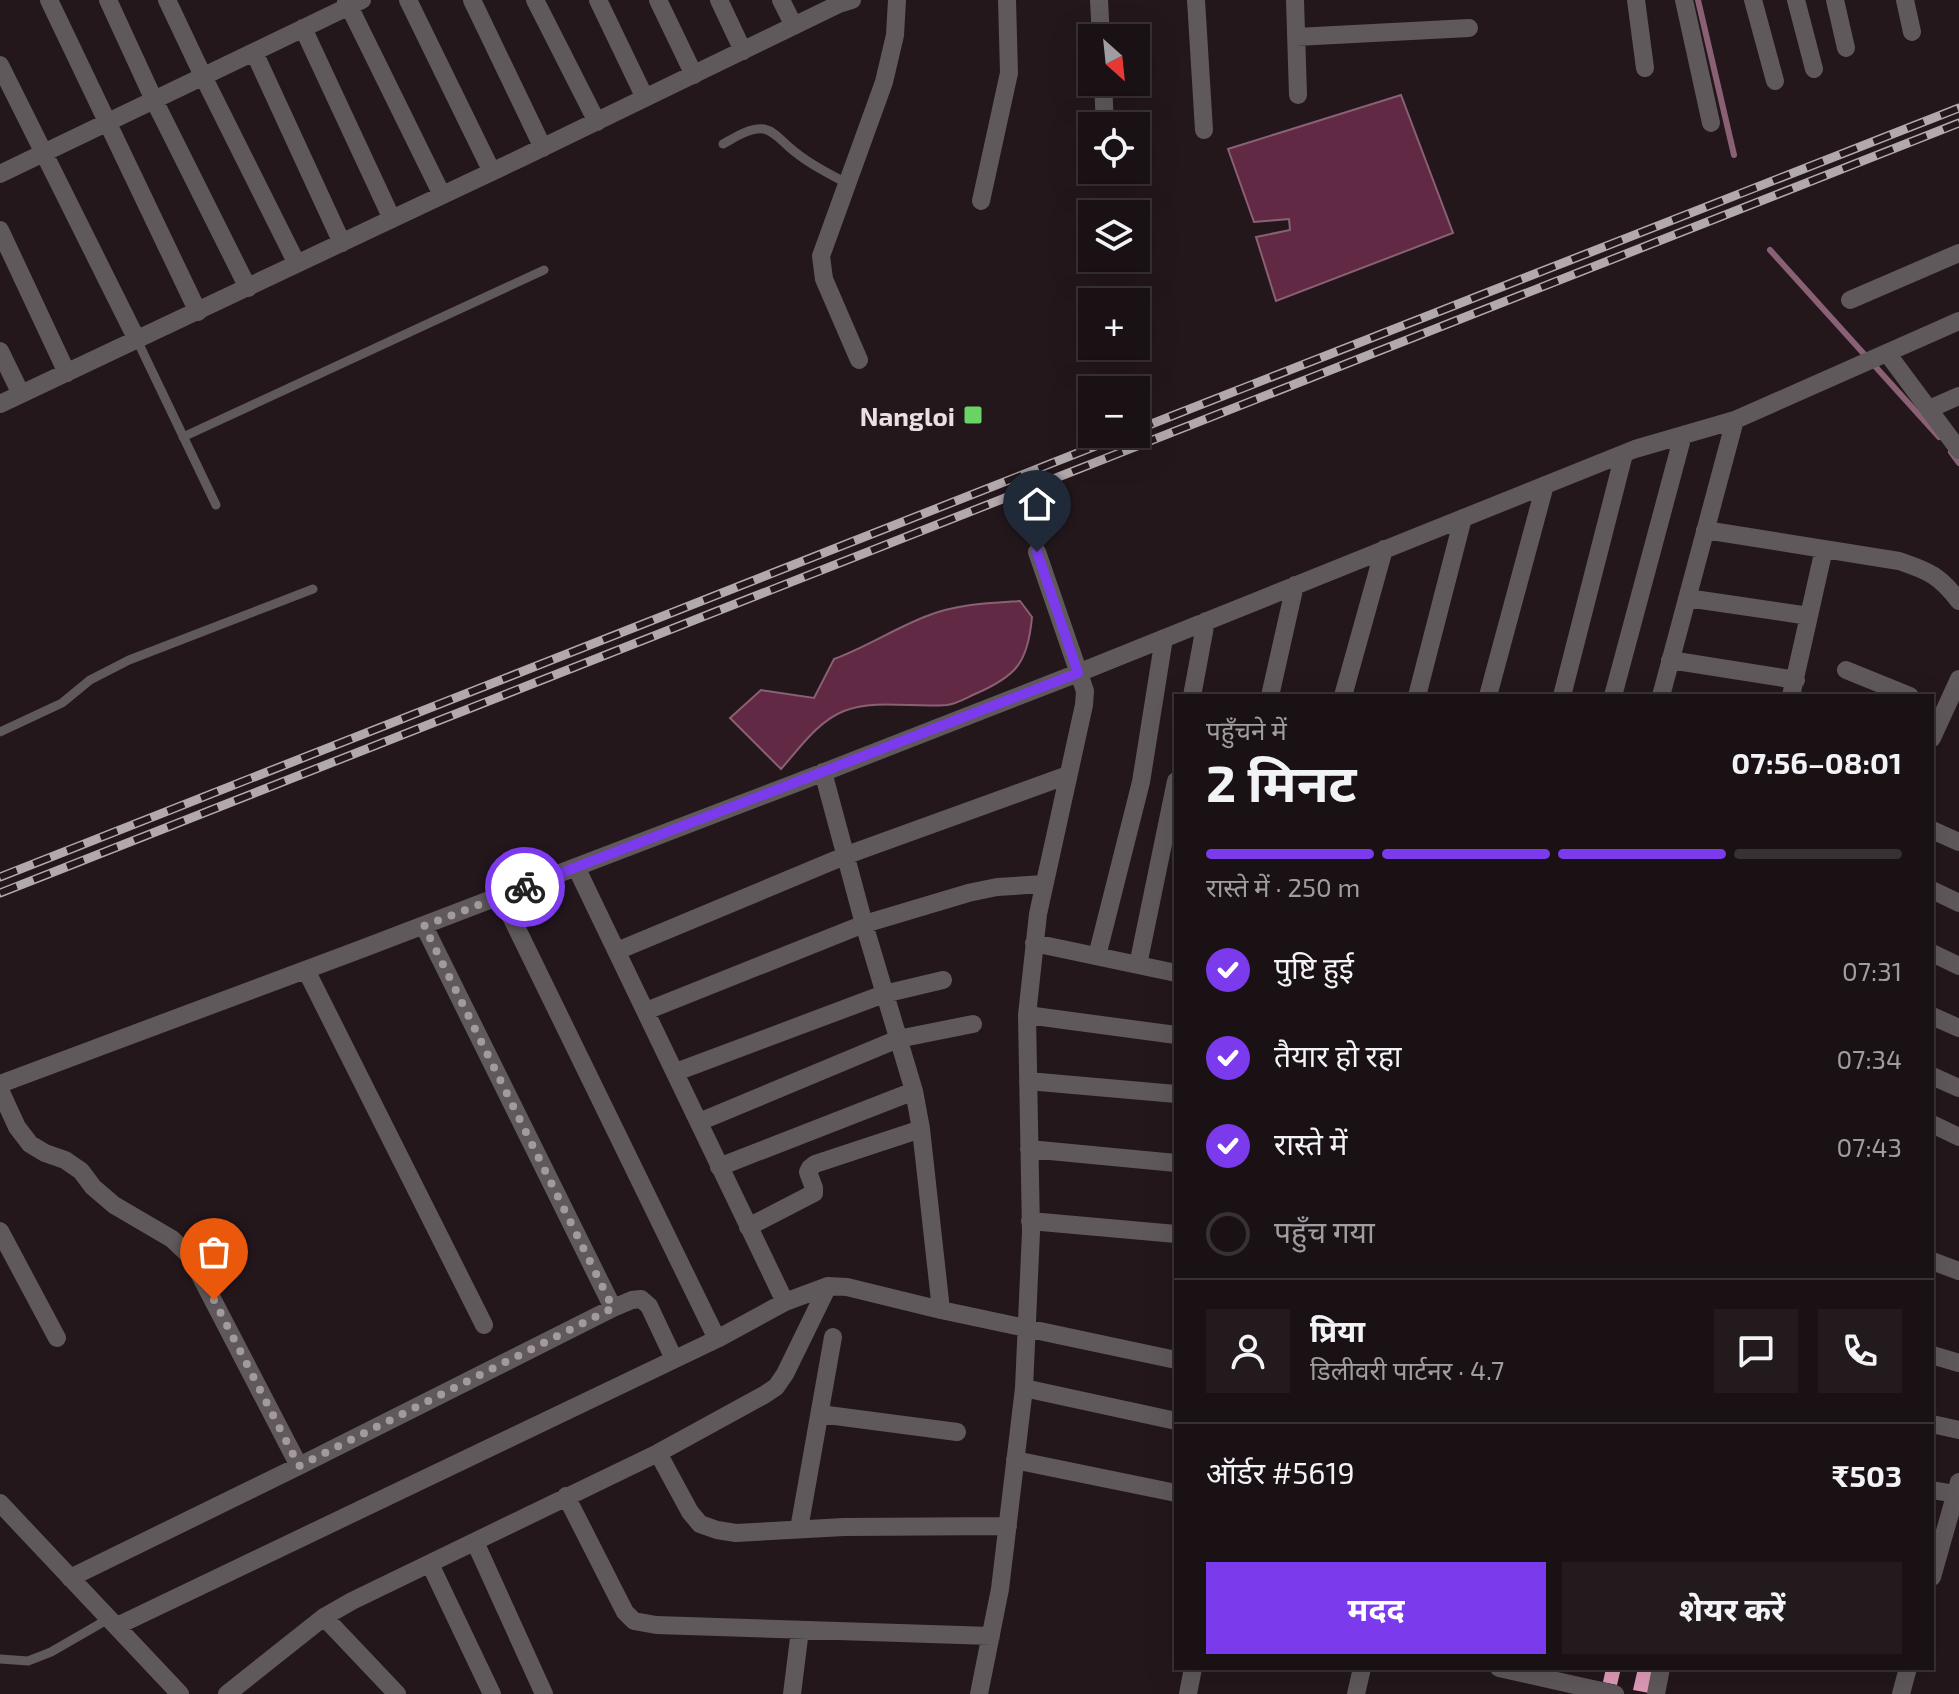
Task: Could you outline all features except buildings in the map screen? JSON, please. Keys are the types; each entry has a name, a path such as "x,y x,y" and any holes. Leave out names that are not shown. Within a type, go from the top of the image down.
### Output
{"street":[{"path":"49,0 198,312"},
{"path":"108,0 248,288"},
{"path":"167,0 297,264"},
{"path":"408,0 492,172"},
{"path":"472,0 543,148"},
{"path":"535,0 597,122"},
{"path":"598,0 645,98"},
{"path":"658,0 694,75"},
{"path":"719,0 743,51"},
{"path":"781,0 794,26"},
{"path":"859,360 824,279 821,256 884,82 895,35 897,0"},
{"path":"981,201 1009,73 1007,0"},
{"path":"1099,0 1100,24"},
{"path":"1196,0 1204,130"},
{"path":"1295,0 1298,95"},
{"path":"1636,0 1645,68"},
{"path":"1684,0 1711,123"},
{"path":"1753,0 1775,81"},
{"path":"1796,0 1814,69"},
{"path":"1835,0 1846,48"},
{"path":"1905,0 1912,32"},
{"path":"0,404 543,148 843,1"},
{"path":"0,174 352,2 442,195"},
{"path":"303,28 392,219"},
{"path":"1296,37 1469,28"},
{"path":"254,52 342,243"},
{"path":"0,65 137,340"},
{"path":"0,230 67,373"},
{"path":"1850,300 1959,253"},
{"path":"299,1466 190,1256 172,1239 114,1205 93,1187 81,1171 30,1144 17,1127 0,1087 1078,673 1624,454 1735,420 1959,321"},
{"path":"0,351 21,394"},
{"path":"1882,355 1958,446"},
{"path":"1929,409 1959,396"},
{"path":"1662,694 1735,420"},
{"path":"1614,694 1683,435"},
{"path":"1563,694 1624,454"},
{"path":"1489,694 1545,485"},
{"path":"1418,694 1463,518"},
{"path":"1705,530 1899,561 1925,570 1945,583 1959,601"},
{"path":"1344,694 1384,549"},
{"path":"1670,660 1793,688 1824,549"},
{"path":"979,1694 1000,1589 1024,1388 1030,1221 1027,1015 1034,943 1085,691 1037,552"},
{"path":"1270,694 1295,585"},
{"path":"1687,598 1809,616"},
{"path":"1192,694 1206,621"},
{"path":"1097,956 1141,782 1164,638"},
{"path":"1846,670 1905,694"},
{"path":"1934,728 1938,707 1959,679"},
{"path":"823,772 914,1091 941,1310"},
{"path":"617,951 847,855 1068,775"},
{"path":"1138,965 1174,791"},
{"path":"1934,831 1959,842"},
{"path":"576,867 785,1302"},
{"path":"646,1011 864,924 968,893 997,887 1044,884"},
{"path":"1934,891 1959,903"},
{"path":"501,896 717,1339"},
{"path":"424,926 613,1308"},
{"path":"1034,943 1174,973"},
{"path":"1934,954 1959,966"},
{"path":"306,970 484,1325"},
{"path":"676,1072 884,994 943,980"},
{"path":"1027,1015 1174,1035"},
{"path":"1934,1017 1959,1028"},
{"path":"699,1122 898,1039 973,1024"},
{"path":"1934,1077 1959,1088"},
{"path":"1028,1081 1174,1094"},
{"path":"719,1167 914,1091"},
{"path":"1934,1125 1959,1137"},
{"path":"748,1227 814,1193 808,1172 815,1164 921,1129"},
{"path":"1029,1149 1174,1163"},
{"path":"1030,1221 1174,1234"},
{"path":"0,1231 57,1338"},
{"path":"1934,1262 1959,1271"},
{"path":"227,1694 324,1617 352,1601 658,1453 753,1403 776,1387 785,1374 828,1286"},
{"path":"114,1622 717,1339 785,1302 828,1286 847,1287 1174,1360"},
{"path":"70,1578 632,1300 641,1299 649,1306 674,1359"},
{"path":"799,1529 833,1337"},
{"path":"1934,1356 1959,1363"},
{"path":"1024,1388 1174,1421"},
{"path":"820,1414 957,1432"},
{"path":"1934,1424 1959,1430"},
{"path":"658,1453 690,1512 700,1524 717,1530 736,1533 1008,1526"},
{"path":"1015,1460 1174,1493"},
{"path":"1934,1490 1957,1488 1937,1534 1934,1560"},
{"path":"566,1496 625,1612 634,1621 656,1625 991,1636"},
{"path":"1,1506 180,1694"},
{"path":"475,1542 544,1694"},
{"path":"430,1564 492,1694"},
{"path":"324,1617 397,1694"},
{"path":"792,1694 800,1630"},
{"path":"1188,1694 1193,1670"},
{"path":"1356,1694 1362,1670"},
{"path":"1508,1670 1615,1694"},
{"path":"1656,1694 1661,1670"},
{"path":"1901,1694 1907,1670"}],"lane":[{"path":"723,144 763,129 781,139 800,156 848,184"},
{"path":"183,437 544,270"},
{"path":"137,340 216,505"},
{"path":"0,732 62,703 90,680 129,660 313,589"},
{"path":"0,1659 28,1661 114,1622"}],"shaded area":[{"path":"1401,95 1453,233 1276,301 1256,237 1290,230 1289,219 1254,222 1228,149"},
{"path":"1020,601 1032,617 1027,645 1018,666 1001,681 957,702 934,706 869,705 844,711 817,728 781,769 730,718 761,690 814,698 834,659 927,616 985,603"}],"waterway":[{"path":"1698,0 1734,155"},
{"path":"1770,250 1939,437"},
{"path":"1951,452 1959,463"}],"railway":[{"path":"1150,425 1959,108"},
{"path":"0,893 1959,123"},
{"path":"0,877 1090,448"}],"way so far":[{"path":"214,1300 299,1466 613,1308 424,926 525,887"}],"place":[{"name":"Nangloi","path":"973,415"}],"route":[{"path":"525,887 1078,673 1037,552"}]}
